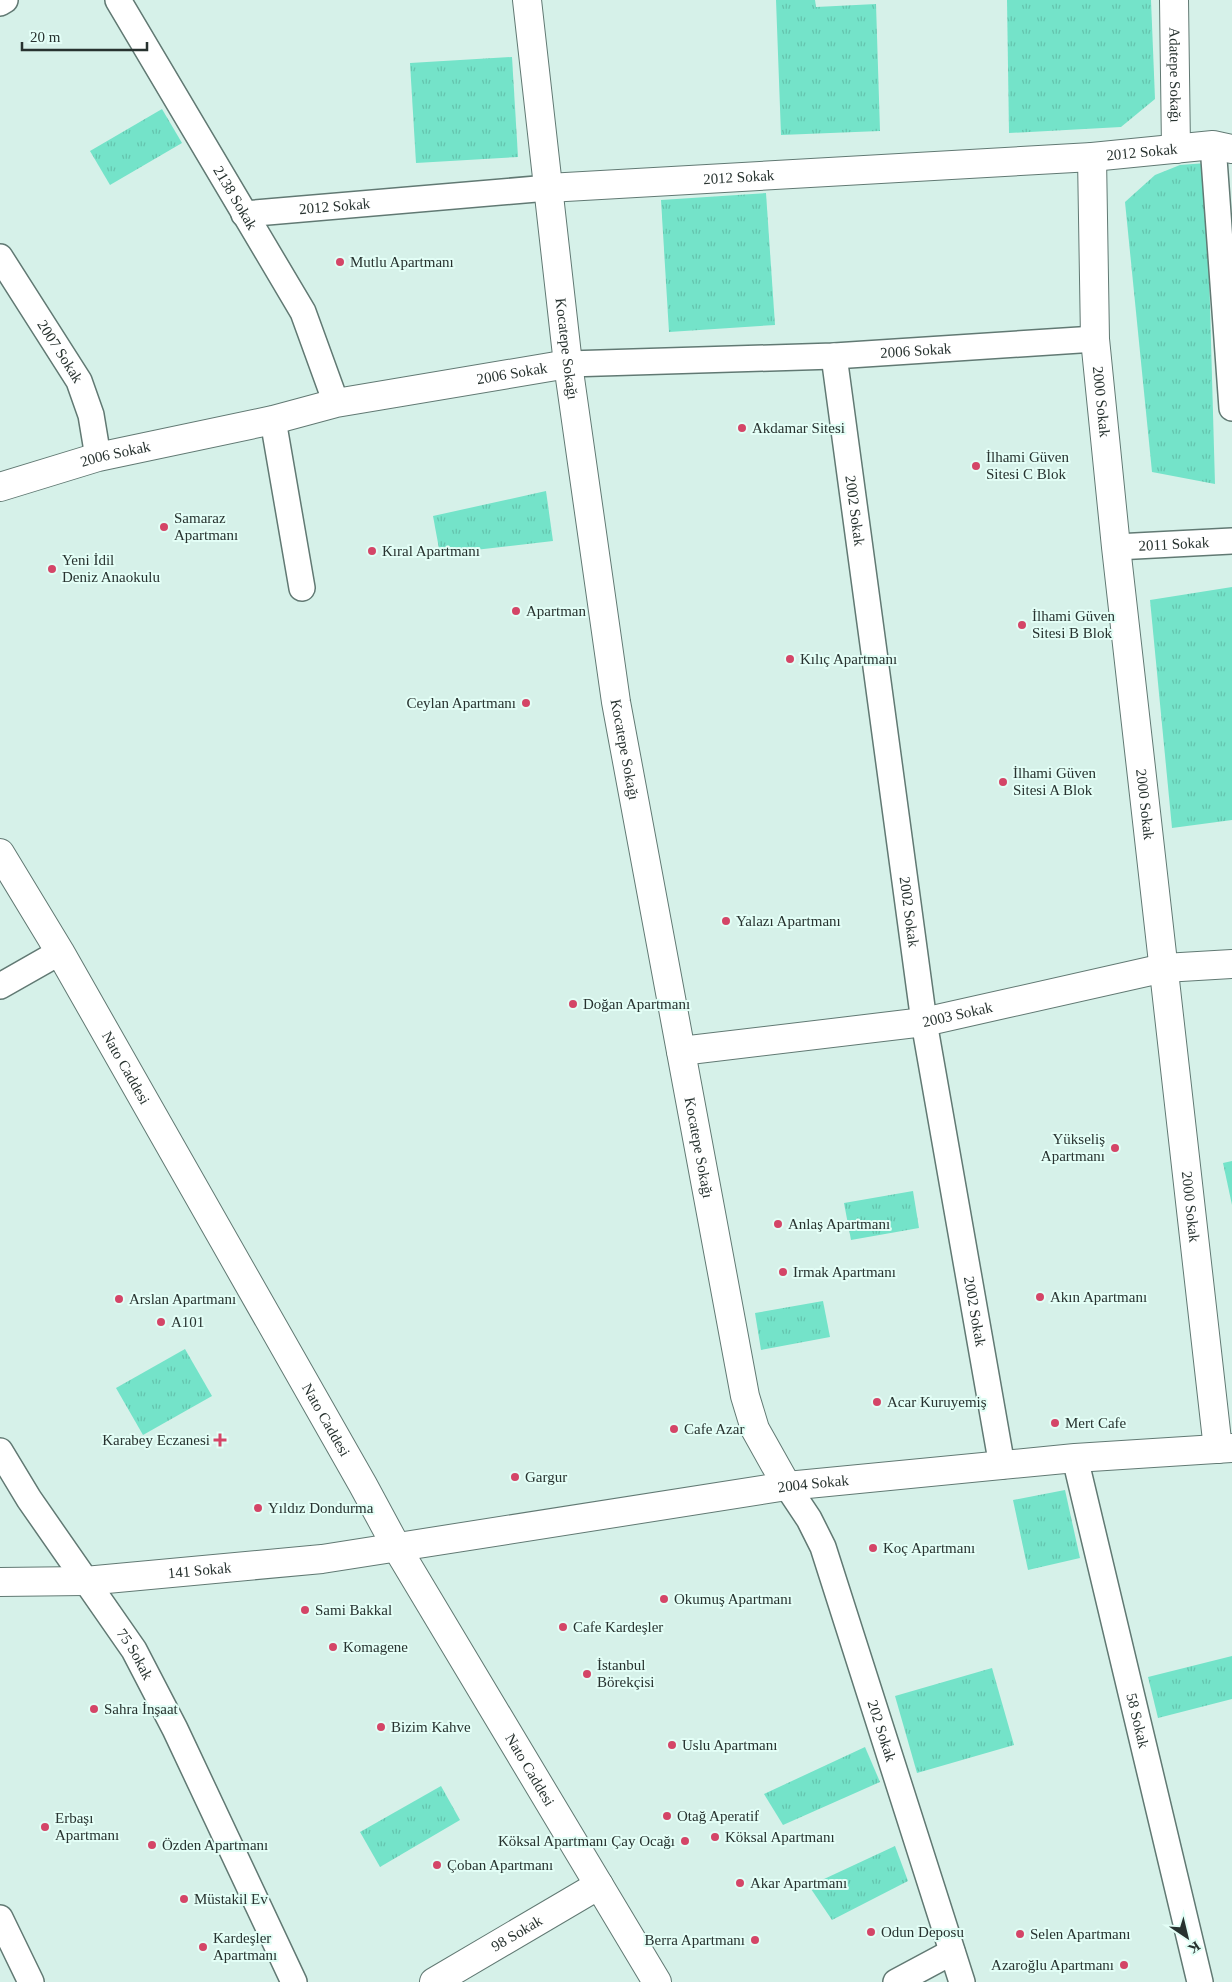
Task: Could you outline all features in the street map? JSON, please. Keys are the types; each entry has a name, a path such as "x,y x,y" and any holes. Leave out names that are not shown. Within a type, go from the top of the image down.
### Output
{"street":[{"name":"Kocatepe Sokağı","path":"527,0 568,364 616,702 745,1396 756,1428 769,1456 787,1486"},
{"name":"Adatepe Sokağı","path":"1174,0 1176,149"},
{"name":"2012 Sokak","path":"548,188 1092,157 1176,149 1223,147"},
{"name":"2000 Sokak","path":"1092,157 1095,340 1116,546 1164,968 1225,1449"},
{"name":"2006 Sokak","path":"0,487 98,457 273,420 336,403 568,364"},
{"name":"Nato Caddesi","path":"0,854 60,952 344,1450 397,1548 657,1982"},
{"name":"2003 Sokak","path":"681,1051 924,1022 1164,968 1232,964"},
{"name":"2004 Sokak","path":"397,1548 787,1486 1075,1458 1225,1449"},
{"name":"141 Sokak","path":"0,1582 86,1582 322,1559 397,1548"},
{"name":"98 Sokak","path":"434,1982 599,1885"}],"lane":[{"path":"0,3 5,0"},
{"name":"2138 Sokak","path":"118,0 303,312 336,403"},
{"path":"1223,147 1232,408"},
{"name":"2012 Sokak","path":"244,214 548,188"},
{"name":"2007 Sokak","path":"0,257 78,381 91,415 98,457"},
{"name":"2006 Sokak","path":"568,364 834,356 1095,340"},
{"name":"2002 Sokak","path":"834,356 924,1022 1002,1466"},
{"path":"273,420 302,588"},
{"name":"2011 Sokak","path":"1116,546 1232,541"},
{"path":"0,986 60,952"},
{"name":"75 Sokak","path":"0,1451 29,1499 134,1650 156,1690 294,1982"},
{"name":"58 Sokak","path":"1075,1458 1200,1982"},
{"name":"202 Sokak","path":"787,1486 809,1519 823,1547 962,1982"},
{"path":"0,1918 31,1982"},
{"path":"896,1982 952,1952"}],"green space":[{"path":"776,0 815,0 816,7 876,4 880,131 781,135"},
{"path":"1007,0 1151,0 1155,99 1121,127 1009,133"},
{"path":"512,57 518,157 416,163 410,63"},
{"path":"162,109 182,143 110,185 90,151"},
{"path":"1206,163 1215,484 1152,472 1125,202 1155,175 1180,165"},
{"path":"766,193 775,325 669,332 661,200"},
{"path":"546,491 553,541 440,554 433,516"},
{"path":"1232,587 1232,820 1172,828 1150,600"},
{"path":"1232,1161 1232,1205 1223,1163"},
{"path":"913,1191 919,1228 851,1240 844,1203"},
{"path":"823,1301 830,1337 761,1350 755,1313"},
{"path":"185,1349 212,1396 143,1435 116,1388"},
{"path":"1065,1490 1080,1558 1028,1570 1013,1500"},
{"path":"1232,1656 1232,1699 1158,1718 1148,1677"},
{"path":"992,1668 1014,1745 917,1773 895,1696"},
{"path":"865,1747 880,1782 783,1825 764,1794"},
{"path":"441,1786 460,1820 380,1867 360,1832"},
{"path":"895,1846 908,1881 832,1920 809,1886"}],"place":[{"name":"Mutlu Apartmanı","path":"340,262"},
{"name":"Akdamar Sitesi","path":"742,428"},
{"name":"İlhami Güven Sitesi C Blok","path":"976,466"},
{"name":"Samaraz Apartmanı","path":"164,527"},
{"name":"Kıral Apartmanı","path":"372,551"},
{"name":"Yeni İdil Deniz Anaokulu","path":"52,569"},
{"name":"Apartman","path":"516,611"},
{"name":"İlhami Güven Sitesi B Blok","path":"1022,625"},
{"name":"Kılıç Apartmanı","path":"790,659"},
{"name":"Ceylan Apartmanı","path":"526,703"},
{"name":"İlhami Güven Sitesi A Blok","path":"1003,782"},
{"name":"Yalazı Apartmanı","path":"726,921"},
{"name":"Doğan Apartmanı","path":"573,1004"},
{"name":"Yükseliş Apartmanı","path":"1115,1148"},
{"name":"Anlaş Apartmanı","path":"778,1224"},
{"name":"Irmak Apartmanı","path":"783,1272"},
{"name":"Akın Apartmanı","path":"1040,1297"},
{"name":"Arslan Apartmanı","path":"119,1299"},
{"name":"A101","path":"161,1322"},
{"name":"Acar Kuruyemiş","path":"877,1402"},
{"name":"Mert Cafe","path":"1055,1423"},
{"name":"Cafe Azar","path":"674,1429"},
{"name":"Karabey Eczanesi","path":"220,1440"},
{"name":"Gargur","path":"515,1477"},
{"name":"Yıldız Dondurma","path":"258,1508"},
{"name":"Koç Apartmanı","path":"873,1548"},
{"name":"Okumuş Apartmanı","path":"664,1599"},
{"name":"Sami Bakkal","path":"305,1610"},
{"name":"Cafe Kardeşler","path":"563,1627"},
{"name":"Komagene","path":"333,1647"},
{"name":"İstanbul Börekçisi","path":"587,1674"},
{"name":"Sahra İnşaat","path":"94,1709"},
{"name":"Bizim Kahve","path":"381,1727"},
{"name":"Uslu Apartmanı","path":"672,1745"},
{"name":"Otağ Aperatif","path":"667,1816"},
{"name":"Erbaşı Apartmanı","path":"45,1827"},
{"name":"Köksal Apartmanı","path":"715,1837"},
{"name":"Köksal Apartmanı Çay Ocağı","path":"685,1841"},
{"name":"Özden Apartmanı","path":"152,1845"},
{"name":"Çoban Apartmanı","path":"437,1865"},
{"name":"Akar Apartmanı","path":"740,1883"},
{"name":"Müstakil Ev","path":"184,1899"},
{"name":"Odun Deposu","path":"871,1932"},
{"name":"Selen Apartmanı","path":"1020,1934"},
{"name":"Berra Apartmanı","path":"755,1940"},
{"name":"Kardeşler Apartmanı","path":"203,1947"},
{"name":"Azaroğlu Apartmanı","path":"1124,1965"}]}
